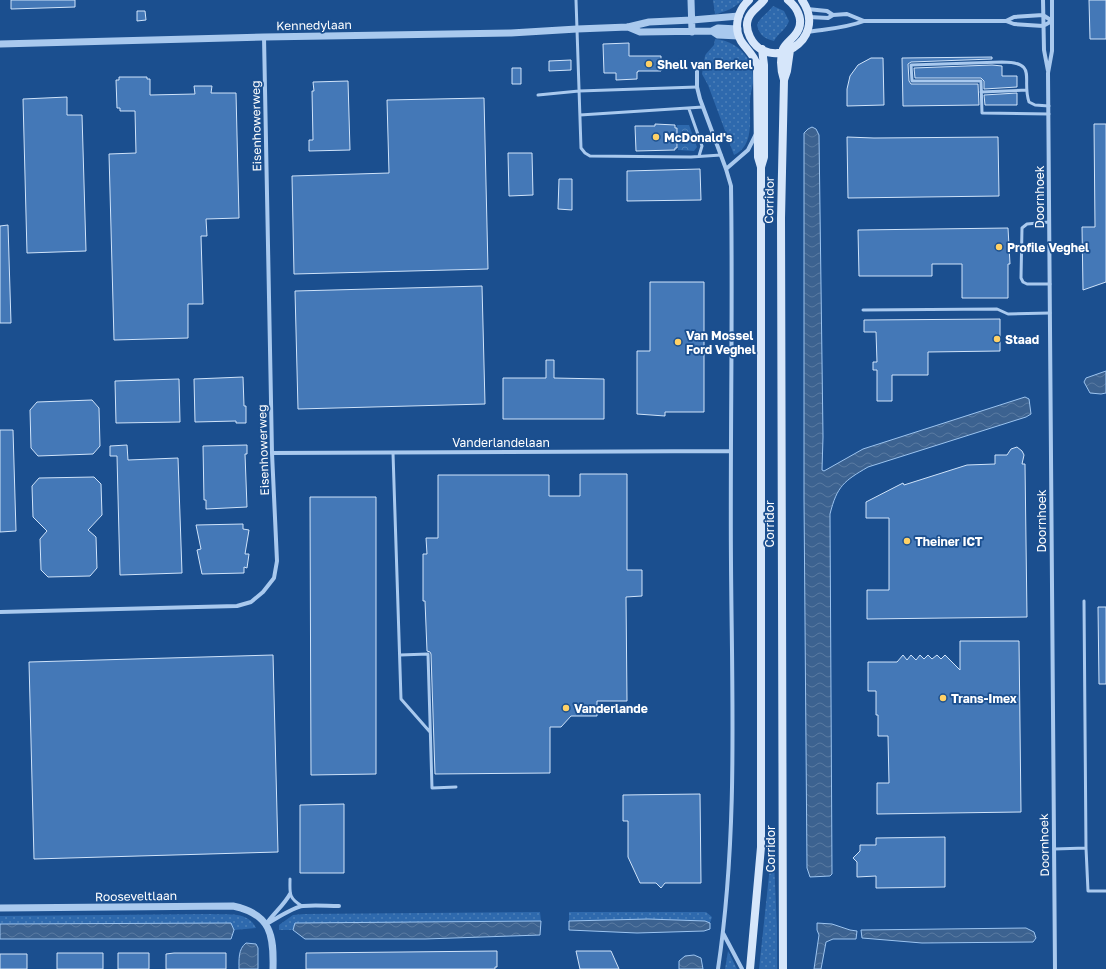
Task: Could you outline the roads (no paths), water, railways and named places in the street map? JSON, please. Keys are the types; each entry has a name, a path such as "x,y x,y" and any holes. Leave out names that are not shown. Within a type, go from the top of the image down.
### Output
{"main road":[{"path":"748,31 738,33 738,16 742,8 749,0"},
{"path":"764,0 751,13 748,19 748,31 751,39 762,49 771,52 786,51 800,44 808,32 808,13 802,0"},
{"path":"786,51 785,45 797,32 800,24 800,16 795,6 788,0"},
{"path":"800,16 808,13"},
{"name":"Corridor","path":"738,33 752,54 757,65 757,132 758,157 761,167"},
{"name":"Corridor","path":"750,969 761,847 761,167 764,157 764,65 762,49"},
{"name":"Corridor","path":"783,969 781,218 784,80 781,71 786,51"}],"street":[{"path":"690,0 692,32"},
{"name":"Doornhoek","path":"1043,0 1044,50 1048,73 1049,106 1055,969"},
{"name":"Doornhoek","path":"1048,73 1052,51 1052,0"},
{"path":"808,13 827,11 833,15"},
{"path":"808,13 828,18 833,15 847,14 864,21"},
{"name":"Kennedylaan","path":"0,44 264,37 511,33 576,28 628,27 649,22 738,16"},
{"path":"1006,21 1014,17 1043,16 1052,21"},
{"path":"808,32 851,26 864,21 1006,21 1014,24 1043,26 1052,21"},
{"name":"Kennedylaan","path":"628,27 640,32 712,32 718,28 738,33"},
{"name":"Eisenhowerweg","path":"0,612 237,606 251,602 263,592 274,578 277,561 272,453 264,37"},
{"path":"697,69 697,87 731,186 730,451 732,832 723,932 718,969"},
{"name":"Corridor","path":"726,169 748,150 757,132"},
{"name":"Vanderlandelaan","path":"272,453 730,451"},
{"path":"266,924 277,910 286,902 290,894"},
{"name":"Rooseveltlaan","path":"0,908 233,906 244,908 257,915 266,924"},
{"path":"266,924 290,910 302,906 339,906"},
{"path":"266,924 274,945 273,969"},
{"path":"723,932 742,969"}],"lane":[{"path":"576,0 581,148 584,153 590,156 721,155"},
{"path":"1049,106 1035,105 1029,102 1027,96 1028,76 1022,64 1012,62 911,65 912,81 981,81 982,113 1049,114"},
{"path":"538,95 579,91 697,87"},
{"path":"981,92 1027,90"},
{"path":"580,115 703,107"},
{"path":"689,109 702,146 699,156"},
{"path":"1049,222 1027,224 1022,228 1022,278 1023,282 1027,284 1050,284"},
{"path":"863,310 997,309 1008,314 1050,313"},
{"path":"393,453 401,699 430,732"},
{"path":"1084,601 1086,848 1088,891 1106,891"},
{"path":"400,655 428,654 432,788 456,787"},
{"path":"1054,849 1086,848"},
{"path":"290,879 290,894 292,899 302,906"}],"water":[{"path":"812,127 816,129 819,135 823,437 822,470 824,471 863,449 1025,397 1029,399 1031,414 1026,417 868,467 847,481 836,497 830,514 832,874 830,876 810,877 807,868 804,498 804,133"},
{"path":"1106,371 1106,393 1090,393 1084,382 1086,378"},
{"path":"648,919 705,921 710,923 710,929 704,931 637,933 569,930 569,921"},
{"path":"541,921 540,935 425,939 305,939 293,930 295,923"},
{"path":"231,923 234,930 231,939 0,939 0,924"},
{"path":"817,923 832,924 857,931 856,939 833,939 826,942 821,969 814,969 819,935"},
{"path":"1026,928 1034,932 1036,938 1033,942 922,943 862,938 861,930"},
{"path":"246,943 256,944 258,948 258,969 239,969 240,951"},
{"path":"694,955 701,958 703,969 679,969 679,961 685,956"}],"place":[{"name":"Shell van Berkel","path":"649,64"},
{"name":"McDonald's","path":"656,137"},
{"name":"Profile Veghel","path":"999,247"},
{"name":"Staad","path":"997,339"},
{"name":"Van Mossel Ford Veghel","path":"678,342"},
{"name":"Theiner ICT","path":"907,541"},
{"name":"Trans-Imex","path":"943,698"},
{"name":"Vanderlande","path":"566,708"}]}
